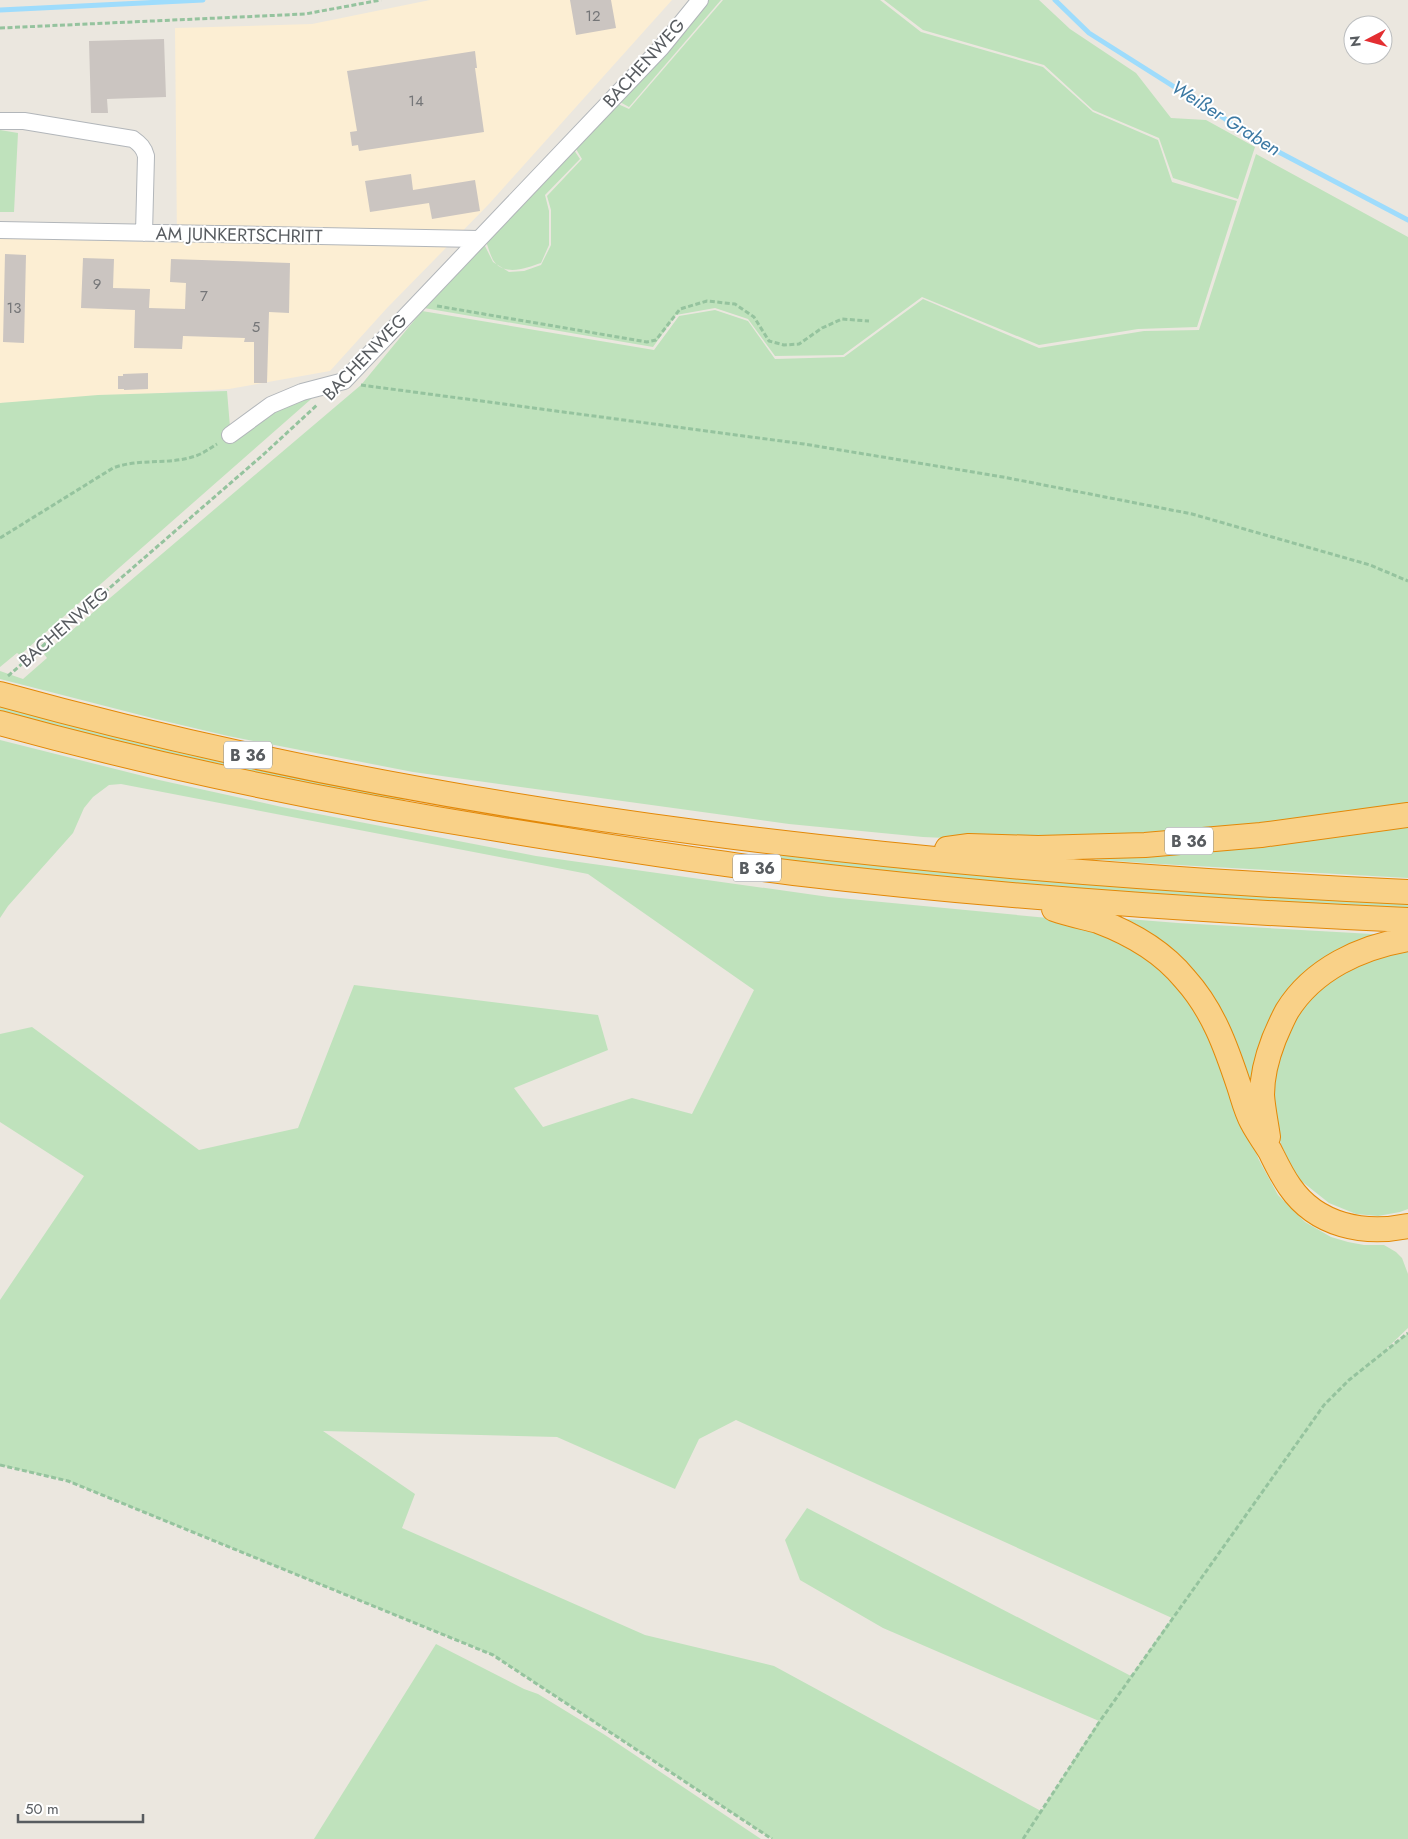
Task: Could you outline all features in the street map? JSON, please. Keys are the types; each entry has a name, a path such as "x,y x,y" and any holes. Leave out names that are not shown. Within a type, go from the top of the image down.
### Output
{"highway":[{"name":"B 36","path":"3,686 142,732 257,757 403,786 654,826 901,856 1012,867 1162,879 1408,892"},
{"name":"B 36","path":"0,723 176,768 367,807 601,846 787,872 1019,896 1208,910 1408,920"},
{"name":"B 36","path":"901,856 968,846 1038,848 1145,845 1261,835 1408,815"},
{"name":"B 36","path":"1019,896 1069,914 1096,921 1130,936 1162,956 1186,979 1199,996 1216,1025 1252,1121 1270,1151"},
{"path":"1408,940 1378,946 1346,958 1313,981 1286,1012 1270,1050 1264,1072 1262,1094 1270,1151 1290,1188 1304,1203 1327,1219 1342,1225 1369,1230 1396,1229 1408,1226"}],"street":[{"name":"BACHENWEG","path":"344,381 661,48 700,0"},
{"path":"0,121 24,120 133,140 139,144 144,149 146,156 144,233"},
{"name":"AM JUNKERTSCHRITT","path":"0,230 478,239"},
{"path":"230,436 271,405 302,392 344,381"}],"path":[{"path":"0,28 305,14 382,0"},
{"path":"420,300 444,308 647,342 656,340 680,309 707,301 735,304 754,317 769,340 784,346 799,344 822,328 842,319 869,321"},
{"path":"344,381 804,444 1002,477 1192,514 1370,565 1408,581"},
{"name":"BACHENWEG","path":"3,686 38,650 264,454 318,404"},
{"path":"0,538 113,468 132,462 181,460 194,457 230,436"},
{"path":"1022,1839 1100,1721 1324,1405 1349,1380 1408,1333"},
{"path":"0,1465 68,1481 492,1655 772,1839"}],"shaded area":[{"path":"430,0 672,0 489,204 387,308 330,371 229,389 0,403 0,238 177,243 175,28 312,24"}],"green space":[{"path":"702,0 721,0 629,107 620,102"},
{"path":"723,0 880,0 921,32 1043,67 1093,112 1158,140 1172,182 1237,201 1197,327 1138,329 1039,345 922,297 843,355 775,356 748,319 715,308 676,315 653,347 424,308 484,244 493,262 509,272 524,271 541,265 551,245 551,210 547,196 582,159 576,149 618,104 629,109"},
{"path":"884,0 1039,0 1070,29 1136,73 1171,118 1206,120 1255,147 1238,199 1173,178 1159,138 1093,110 1044,65 923,30"},
{"path":"0,130 18,133 14,212 0,212"},
{"path":"574,150 580,159 545,195 549,211 549,245 541,263 516,270 509,270 498,265 493,260 486,241"},
{"path":"1256,154 1408,237 1408,809 1212,835 1013,841 923,837 789,824 413,772 228,736 0,679 0,671 23,679 47,658 44,654 361,385 422,311 654,350 679,316 715,310 748,321 775,359 844,357 923,299 1039,348 1144,331 1199,330"},
{"path":"227,391 231,439 294,401 318,393 20,655 17,653 0,667 0,403 98,395"},
{"path":"0,705 404,796 405,802 221,767 0,713"},
{"path":"0,740 159,780 282,807 536,856 829,897 1048,918 1127,942 1192,997 1259,1160 1278,1195 1305,1222 1331,1237 1364,1245 1384,1245 1396,1252 1402,1258 1408,1274 1408,1328 1383,1352 1408,1333 1408,1839 772,1839 493,1655 68,1481 0,1465 0,1300 84,1176 0,1122 0,1034 32,1027 199,1150 298,1128 354,985 598,1015 608,1050 514,1088 543,1127 632,1098 692,1114 754,990 588,874 121,784 109,785 93,797 84,808 73,833 8,906 0,918","holes":["736,1420 1172,1618 1131,1676 807,1508 785,1540 800,1580 883,1628 1099,1721 1041,1811 774,1666 645,1635 402,1528 415,1494 323,1431 557,1437 675,1489 699,1439"]},
{"path":"1408,823 1408,878 1057,857"},
{"path":"778,853 1134,888 1408,903 1408,909 1219,900 973,880 781,860 775,856"},
{"path":"1115,918 1390,935 1318,967 1255,1095 1232,1047"},
{"path":"1408,946 1408,1209 1378,1216 1356,1214 1329,1203 1300,1180 1291,1166 1281,1144 1274,1120 1272,1074 1297,1010 1343,969"},
{"path":"436,1644 524,1689 538,1694 605,1735 761,1839 314,1839"}],"building":[{"path":"570,0 611,0 616,28 576,35"},
{"path":"164,39 166,97 107,99 108,113 91,113 89,41"},
{"path":"475,51 477,68 475,68 484,132 359,151 358,145 352,146 350,132 357,131 347,71"},
{"path":"411,174 413,190 475,180 480,211 432,219 429,203 370,212 365,181"},
{"path":"5,254 26,255 24,343 3,342"},
{"path":"83,258 114,259 113,288 150,289 149,308 185,309 186,283 170,282 171,259 290,263 289,313 269,312 267,383 254,383 254,342 244,342 245,338 183,336 182,349 134,348 135,310 81,308"},
{"path":"148,373 148,389 118,389 118,376"}],"waterway":[{"name":"Weißer Graben","path":"0,10 203,0"},
{"name":"Weißer Graben","path":"1055,0 1089,33 1271,148 1408,220"}]}
